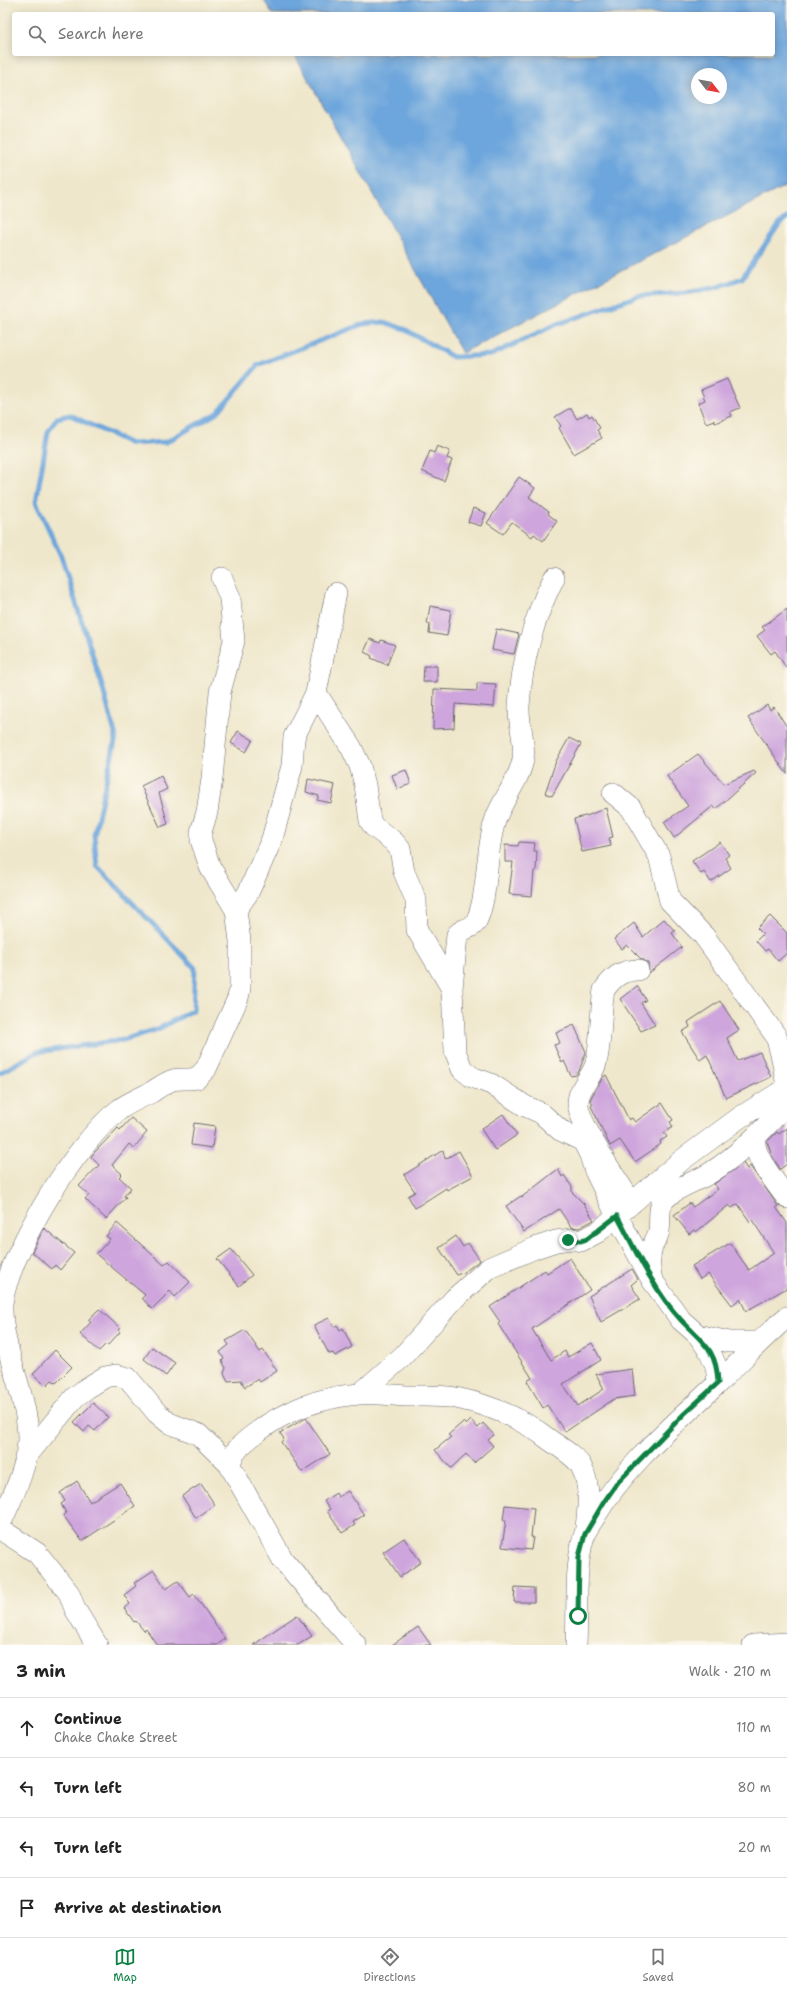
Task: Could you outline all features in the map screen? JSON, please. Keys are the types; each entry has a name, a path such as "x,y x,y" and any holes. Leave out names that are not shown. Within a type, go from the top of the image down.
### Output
{"street":[{"path":"0,1525 15,1491 25,1459 28,1434 20,1393 2,1333 2,1303 11,1269 32,1225 67,1170 98,1130 120,1109 173,1080 197,1078 206,1069 235,1008 240,988 240,941 236,910 210,867 201,840 201,832 207,812 212,779 220,692 234,641 230,598 222,578"},
{"path":"554,578 539,608 522,674 519,708 523,760 496,820 477,920 470,928 460,931 457,935 452,989 455,1051 466,1074 501,1089 525,1106 541,1113 560,1130 590,1144"},
{"path":"236,910 248,893 272,839 292,766 294,737 316,693 336,593"},
{"path":"316,693 351,747 360,766 365,785 370,821 374,827 393,841 400,849 404,872 416,900 417,930 452,989"},
{"path":"360,1394 402,1357 456,1298 489,1268 522,1253 556,1241 587,1239 624,1210 682,1160 739,1118 787,1087 782,1058 776,1036 704,936 670,900 659,856 630,808 614,793"},
{"path":"638,970 626,970 610,982 604,990 596,1064 579,1095 578,1101 590,1144 624,1210 652,1280 681,1320 698,1336 710,1352 716,1366 718,1383"},
{"path":"652,1280 649,1263 650,1254 659,1231 660,1211 665,1199 674,1192 710,1173 755,1139 787,1104"},
{"path":"755,1139 755,1149 764,1165 787,1198"},
{"path":"585,1534 618,1482 684,1414 787,1316"},
{"path":"698,1336 729,1342 758,1342"},
{"path":"25,1459 75,1397 105,1377 116,1375 128,1378 146,1402 169,1423 184,1427 198,1434 229,1464 282,1560 356,1645"},
{"path":"229,1464 233,1454 239,1446 272,1420 293,1410 320,1401 360,1394 455,1398 513,1416 537,1430 580,1465 584,1473 589,1508 585,1534 579,1557 576,1645"},
{"path":"0,1529 37,1552 69,1593 76,1609 97,1645"},
{"path":"753,1645 787,1643"}],"water":[{"path":"264,0 787,0 787,185 462,353 295,56 775,56 775,12 271,12"}],"building":[{"path":"727,379 740,408 730,412 732,416 715,423 714,420 706,423 698,403 705,400 701,390"},
{"path":"568,409 571,409 577,419 587,413 589,417 592,415 600,428 597,430 602,438 574,454 559,428 561,426 555,417"},
{"path":"437,446 450,451 447,458 452,460 444,481 422,471 430,451 434,453"},
{"path":"519,477 535,488 529,497 549,512 548,514 557,521 543,541 534,534 532,537 512,522 503,534 487,523"},
{"path":"473,508 486,513 481,526 468,522"},
{"path":"430,606 451,610 447,636 429,633 430,624 427,624"},
{"path":"787,609 787,669 775,651 771,654 757,636 765,630 762,627"},
{"path":"496,629 519,634 514,654 492,650"},
{"path":"370,639 380,643 381,640 395,645 387,665 371,658 372,656 364,652"},
{"path":"424,666 437,666 437,682 423,682"},
{"path":"477,683 496,684 494,707 455,704 454,728 433,729 434,689 477,691"},
{"path":"767,705 770,710 774,707 787,727 787,774 748,718"},
{"path":"238,731 253,740 246,752 231,743"},
{"path":"569,738 581,744 552,796 545,793 556,761"},
{"path":"698,754 724,784 754,771 756,773 716,809 713,806 674,838 664,822 688,806 667,776"},
{"path":"406,770 411,784 397,789 392,775"},
{"path":"161,776 167,789 159,793 168,824 160,827 141,786"},
{"path":"308,779 335,785 331,803 317,800 319,796 306,792"},
{"path":"606,808 613,837 609,838 611,846 582,852 574,819"},
{"path":"519,842 535,843 534,851 537,851 536,871 534,871 532,896 509,894 513,862 505,862 505,845 518,846"},
{"path":"720,842 729,855 725,858 731,868 711,882 704,872 701,874 692,861"},
{"path":"770,916 787,933 787,953 778,961 768,949 765,951 756,941 763,934 757,928"},
{"path":"664,919 675,931 672,933 682,947 649,973 648,963 640,958 627,945 622,949 614,939 634,923 643,937"},
{"path":"637,986 646,1000 641,1003 655,1025 641,1031 620,999"},
{"path":"720,1001 739,1030 727,1038 738,1061 760,1052 771,1077 726,1098 707,1055 700,1060 682,1032 690,1027 688,1022"},
{"path":"574,1025 586,1052 579,1071 576,1075 571,1076 564,1061 562,1063 554,1045 560,1043 556,1033"},
{"path":"606,1075 629,1120 632,1118 635,1122 662,1103 673,1120 670,1122 673,1127 664,1133 667,1137 660,1141 661,1144 635,1162 620,1140 610,1146 591,1106 593,1104 590,1100 603,1077"},
{"path":"503,1114 517,1135 495,1150 481,1129"},
{"path":"131,1118 147,1132 134,1148 129,1144 112,1165 122,1174 119,1177 131,1188 124,1196 126,1197 106,1219 85,1199 89,1195 79,1186 99,1165 91,1157 94,1153 118,1128 120,1130"},
{"path":"194,1123 215,1126 212,1148 191,1145"},
{"path":"787,1128 787,1164 780,1169 772,1156 767,1142 777,1132 779,1134"},
{"path":"443,1150 445,1159 459,1151 473,1176 447,1190 446,1188 415,1208 408,1196 415,1192 404,1175"},
{"path":"743,1163 747,1169 750,1166 778,1206 776,1207 787,1223 787,1288 746,1311 740,1299 732,1305 708,1274 700,1279 692,1266 730,1243 749,1270 774,1253 752,1220 750,1222 738,1204 732,1208 729,1205 696,1232 694,1230 689,1234 674,1215 690,1203 693,1207 718,1189 714,1184"},
{"path":"558,1169 562,1177 564,1175 572,1187 572,1192 584,1204 594,1220 579,1228 571,1227 559,1209 524,1232 506,1206 521,1196 522,1197"},
{"path":"117,1223 164,1265 169,1261 190,1282 175,1297 170,1291 152,1309 142,1298 145,1295 96,1254 110,1239 106,1236"},
{"path":"44,1228 74,1253 60,1270 55,1265 52,1269 32,1252"},
{"path":"456,1236 463,1247 468,1243 480,1260 462,1274 457,1275 439,1248"},
{"path":"231,1249 252,1275 239,1286 217,1259"},
{"path":"570,1258 590,1290 532,1329 551,1360 565,1351 568,1357 592,1343 601,1360 563,1384 578,1406 604,1389 596,1374 632,1369 635,1396 614,1399 565,1432 547,1405 543,1408 527,1381 532,1378 498,1324 500,1322 490,1307 545,1270 547,1273"},
{"path":"632,1269 638,1279 631,1285 640,1299 601,1322 589,1296"},
{"path":"99,1309 120,1328 118,1330 120,1332 108,1345 106,1344 99,1351 80,1334 91,1322 88,1320"},
{"path":"329,1318 334,1327 337,1325 340,1330 343,1328 352,1347 335,1356 333,1353 329,1354 314,1325"},
{"path":"245,1330 260,1352 263,1350 277,1371 260,1382 258,1379 245,1387 241,1380 228,1381 224,1373 226,1368 222,1361 224,1359 220,1352 229,1345 226,1341"},
{"path":"152,1347 175,1363 166,1376 144,1359"},
{"path":"55,1350 72,1367 56,1383 52,1380 46,1386 33,1374"},
{"path":"93,1403 108,1417 95,1431 89,1426 84,1432 74,1422"},
{"path":"306,1418 330,1454 302,1472 281,1442 284,1439 280,1433"},
{"path":"471,1420 478,1428 483,1423 494,1435 488,1440 493,1446 474,1463 466,1454 451,1468 435,1450 451,1437 448,1435 463,1422 466,1425"},
{"path":"77,1481 90,1502 120,1483 135,1506 82,1541 63,1515 66,1513 61,1504 65,1501 60,1493"},
{"path":"201,1484 215,1505 196,1518 182,1496"},
{"path":"348,1491 364,1515 353,1522 355,1525 342,1533 327,1511 330,1509 324,1501 336,1493 338,1497"},
{"path":"505,1505 534,1508 531,1550 502,1547 506,1520 503,1520"},
{"path":"404,1538 421,1562 400,1577 383,1552"},
{"path":"154,1570 166,1589 178,1581 190,1597 194,1594 225,1639 217,1645 157,1645 146,1629 144,1631 136,1621 134,1622 124,1608 130,1604 124,1595 136,1586 134,1583"},
{"path":"515,1587 534,1588 534,1602 514,1602"},
{"path":"297,1615 312,1636 298,1645 253,1645"},
{"path":"418,1627 431,1645 392,1645"}],"waterway":[{"path":"0,1073 37,1052 123,1040 158,1029 193,1010 195,968 97,866 94,835 116,737 101,682 61,556 36,502 48,432 57,418 70,415 131,444 166,442 217,413 258,365 363,324 384,322 404,329 453,357 491,355 555,325 638,296 686,293 718,287 742,278 780,223 787,218"}],"route":[{"path":"568,1240 572,1239 581,1241 587,1239 617,1216 652,1280 667,1302 681,1320 698,1336 710,1352 716,1366 718,1383 684,1414 643,1458 618,1482 604,1502 585,1534 579,1557 578,1616"}]}
